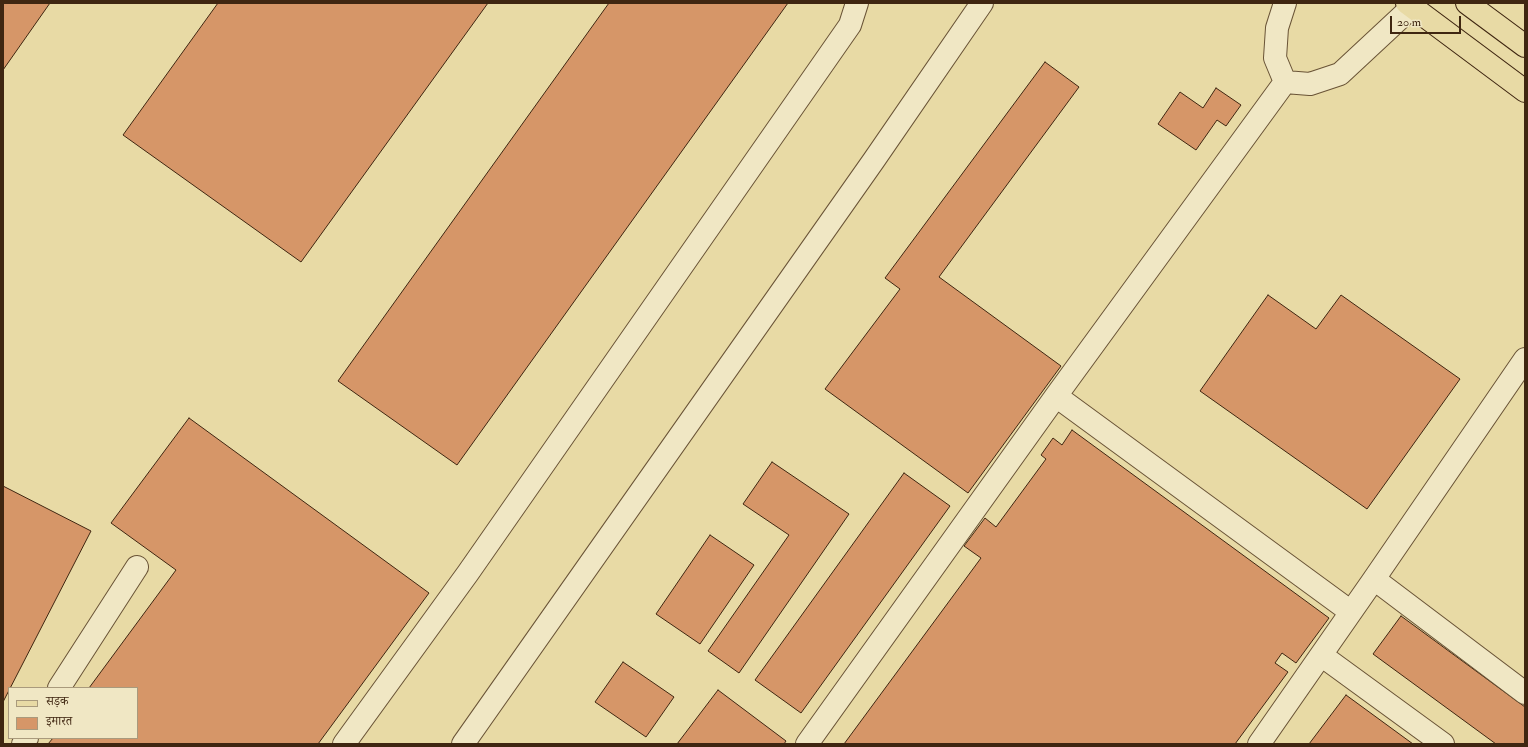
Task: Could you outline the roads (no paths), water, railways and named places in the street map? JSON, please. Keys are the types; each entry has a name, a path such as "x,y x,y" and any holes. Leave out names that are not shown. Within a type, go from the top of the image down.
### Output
{"main road":[{"path":"1467,3 1525,46"},
{"path":"1410,5 1525,91"}],"street":[{"path":"344,744 468,573 850,24 857,3"},
{"path":"463,744 870,166 982,3"},
{"path":"1285,3 1277,28 1275,58 1286,82"},
{"path":"1286,82 1310,84 1340,74 1410,5"},
{"path":"806,744 1056,396 1286,82"},
{"path":"1259,744 1525,359"},
{"path":"1056,396 1351,612"},
{"path":"60,687 137,567"},
{"path":"1374,579 1525,693"},
{"path":"1321,655 1443,744"}]}
